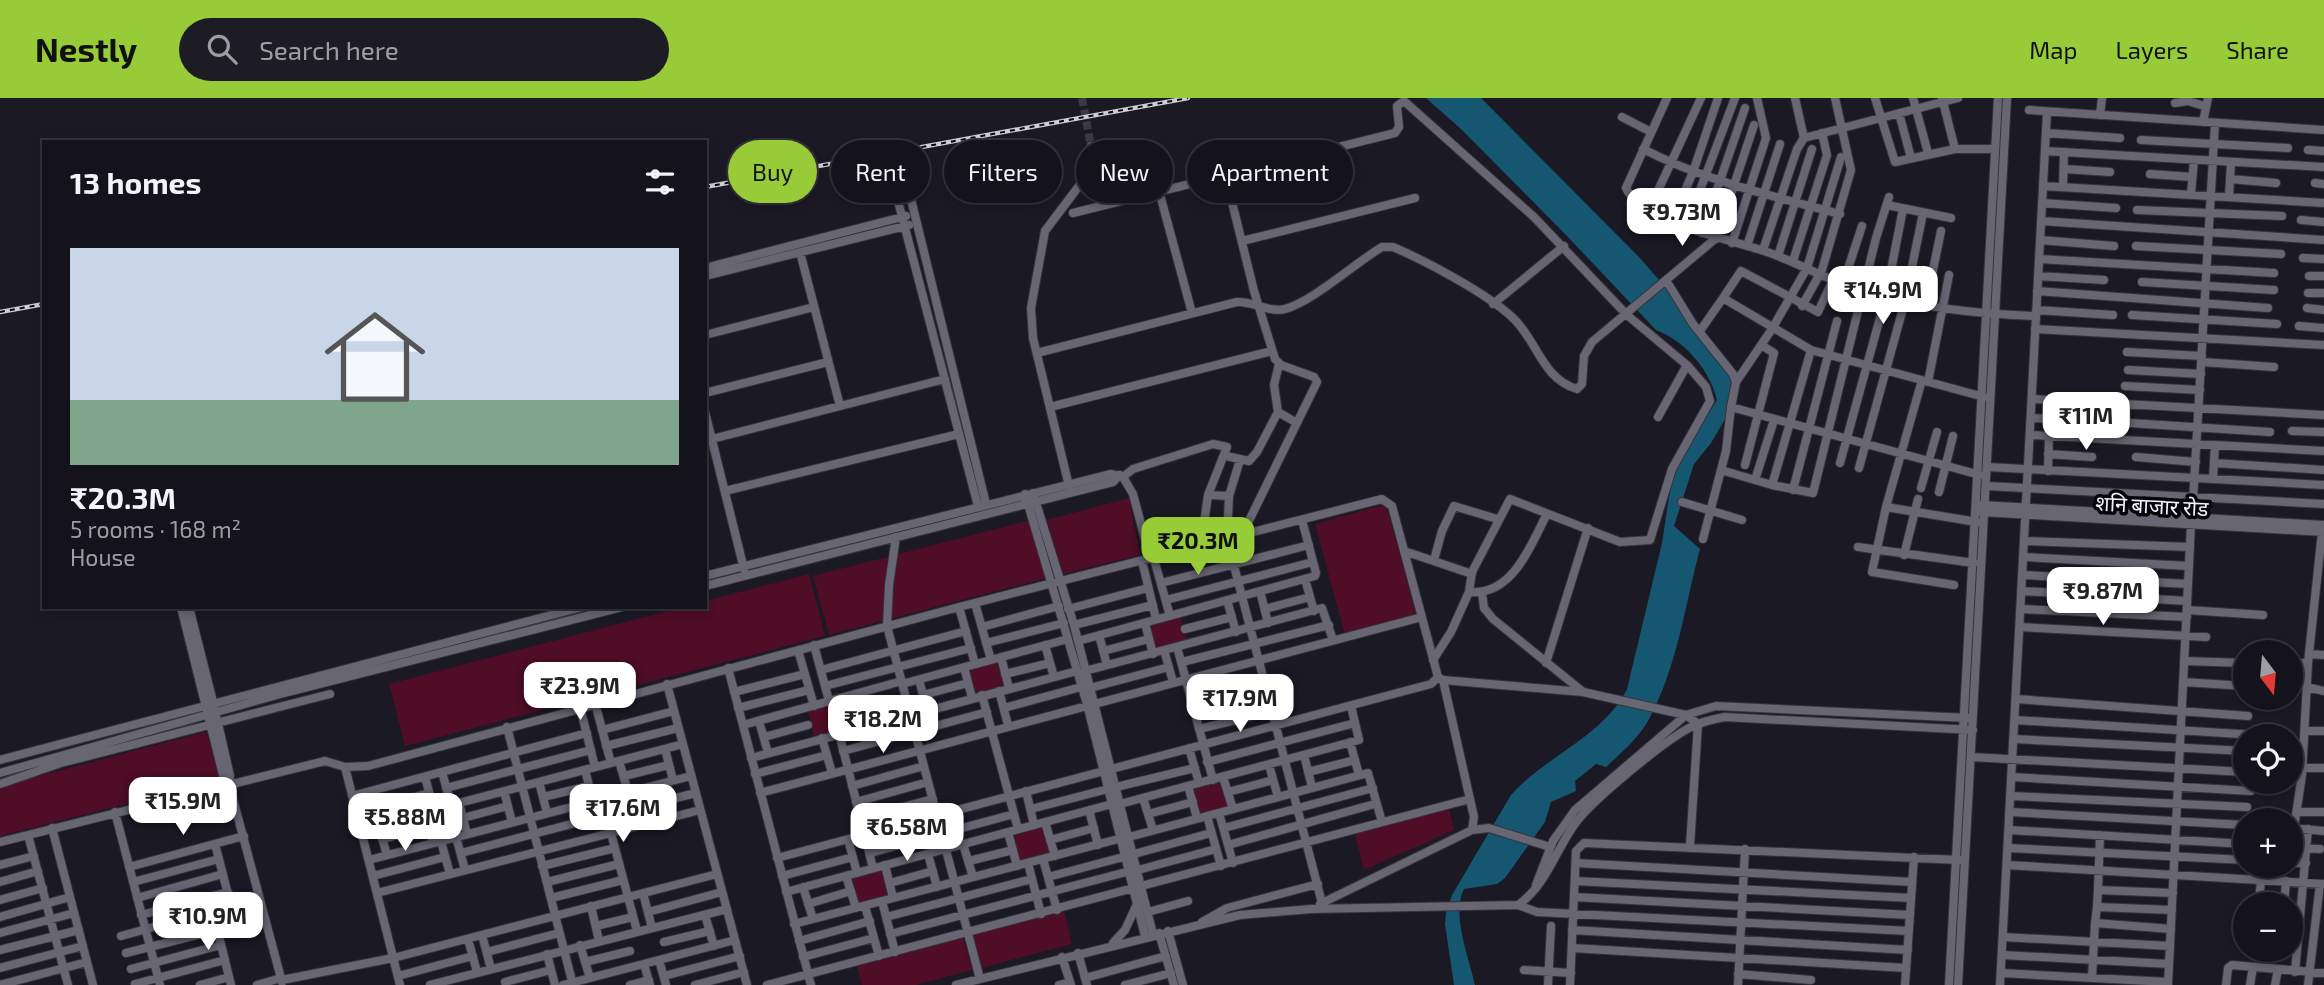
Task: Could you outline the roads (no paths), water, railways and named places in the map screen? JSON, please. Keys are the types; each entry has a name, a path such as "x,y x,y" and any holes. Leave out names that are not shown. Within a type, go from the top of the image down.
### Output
{"street":[{"path":"1667,98 1626,188 1649,210 1715,239 1763,250 1838,282 1886,296 1992,315 2113,315"},
{"path":"1649,210 1701,98"},
{"path":"1672,221 1693,172 1718,98"},
{"path":"1686,227 1735,98"},
{"path":"1732,243 1766,138 1757,98"},
{"path":"1795,98 1804,138"},
{"path":"1802,306 1820,274 1852,170 1835,98"},
{"path":"1875,98 1893,161 1955,149 1996,149"},
{"path":"1913,98 1927,153"},
{"path":"1763,250 1797,149 1804,138 1958,98"},
{"path":"1958,985 1974,563 1977,522 1987,486 1988,467 1998,98"},
{"path":"1969,718 1982,509 1980,475 1984,397 2007,98"},
{"path":"2100,116 2102,98"},
{"path":"1942,100 1955,149"},
{"path":"1353,143 1395,133 1399,127 1397,106 1401,102 1408,102 1564,246 1628,314 1687,365 1706,387 1710,401 1672,469 1659,504 1651,539 1646,543 1628,544 1510,499 1497,519 1472,574 1469,592 1456,624 1433,660"},
{"path":"2175,103 2206,102 2203,122"},
{"path":"1702,233 1745,108"},
{"path":"2029,110 2324,130"},
{"path":"2000,985 2047,112"},
{"path":"1899,113 1911,158"},
{"path":"1622,117 1651,132"},
{"path":"2001,973 2168,984 2215,123"},
{"path":"1037,353 1237,302 1275,310 1293,306 1382,247 1393,247 1493,304 1514,319 1547,369 1577,388 1582,384 1588,347 1668,282 1715,239 1754,125"},
{"path":"1793,261 1827,155 1822,133"},
{"path":"2046,134 2120,138"},
{"path":"2141,140 2288,148"},
{"path":"1747,246 1780,144"},
{"path":"1643,149 1672,164 1707,177 1840,214"},
{"path":"1778,256 1812,149"},
{"path":"2308,150 2324,151"},
{"path":"2045,151 2324,167"},
{"path":"2063,187 2064,152"},
{"path":"1703,539 1721,470 1736,382 1772,329 1807,268 1841,158"},
{"path":"2191,194 2194,160"},
{"path":"2229,197 2231,162"},
{"path":"2064,169 2110,172"},
{"path":"2150,174 2192,177"},
{"path":"2230,179 2276,183"},
{"path":"905,181 982,505 959,434 894,183 905,181"},
{"path":"2043,186 2324,204"},
{"path":"1070,488 1037,353 1031,308 1045,231 1076,190"},
{"path":"1242,241 1415,198"},
{"path":"1721,470 1772,485 1813,493 1888,201 1903,209 1951,218"},
{"path":"1073,213 1112,203"},
{"path":"1162,203 1192,313"},
{"path":"1233,203 1272,351 1279,363 1317,379 1242,535"},
{"path":"2042,203 2116,208"},
{"path":"1840,463 1886,296 1903,209"},
{"path":"2137,210 2282,216"},
{"path":"1859,468 1905,300 1923,213"},
{"path":"707,268 914,219"},
{"path":"2301,220 2324,222"},
{"path":"707,275 800,252 904,221"},
{"path":"2041,221 2324,240"},
{"path":"1699,331 1741,271 1802,306 1820,311 1838,282 1862,226"},
{"path":"1926,304 1941,231"},
{"path":"2040,240 2114,246"},
{"path":"1493,304 1564,246"},
{"path":"2136,246 2281,254"},
{"path":"800,252 840,406"},
{"path":"2303,258 2324,259"},
{"path":"2039,259 2274,273"},
{"path":"1949,275 1925,381 1900,454 1886,507 1873,574 1954,585"},
{"path":"2038,275 2104,280"},
{"path":"2309,276 2324,276"},
{"path":"1668,282 1736,382"},
{"path":"2142,282 2274,290"},
{"path":"2037,291 2267,308"},
{"path":"2308,293 2324,293"},
{"path":"1723,298 1811,350 1984,397"},
{"path":"707,334 814,307"},
{"path":"2307,309 2324,310"},
{"path":"2132,316 2277,324"},
{"path":"1793,490 1837,321"},
{"path":"2299,326 2324,328"},
{"path":"2035,329 2324,345"},
{"path":"1745,465 1774,353 1761,345"},
{"path":"1772,485 1811,350"},
{"path":"1050,407 1272,351"},
{"path":"2127,352 2274,367"},
{"path":"707,392 828,362"},
{"path":"1226,456 1249,460 1257,452 1278,412 1274,385 1279,363"},
{"path":"1657,417 1687,365"},
{"path":"2128,370 2201,374"},
{"path":"712,439 945,379"},
{"path":"2125,386 2200,390"},
{"path":"2032,399 2324,415"},
{"path":"2031,418 2098,421 2101,403"},
{"path":"2126,405 2126,420 2130,423 2270,432"},
{"path":"1731,407 1980,475"},
{"path":"1278,412 1297,423"},
{"path":"707,420 746,575"},
{"path":"1755,480 1774,420"},
{"path":"2292,431 2324,432"},
{"path":"1921,488 1937,432"},
{"path":"725,491 959,434"},
{"path":"2030,435 2324,451"},
{"path":"1940,492 1953,436"},
{"path":"2048,471 2049,436"},
{"path":"707,585 896,537 1030,498 1070,488 1113,482 1133,469 1213,444 1227,447 1226,456 1208,495 1203,515 1201,545"},
{"path":"2213,480 2216,445"},
{"path":"2048,454 2092,457"},
{"path":"2136,457 2196,462"},
{"path":"1240,460 1229,496 1227,539 1322,903"},
{"path":"2214,463 2324,470"},
{"path":"1988,467 2324,485"},
{"path":"1121,476 1133,494 1148,559 1149,589 1157,620"},
{"path":"1215,478 1233,482"},
{"path":"1987,486 2028,486 2324,504"},
{"path":"1208,495 1229,496"},
{"path":"707,575 982,505 1030,498"},
{"path":"1030,498 1064,607 1074,625 1081,671"},
{"path":"0,842 325,761 345,767 368,766 814,645 1382,499 1388,501 1433,660 1441,679 1474,817 1472,830"},
{"path":"1903,555 1918,499"},
{"path":"1682,502 1742,520"},
{"path":"1434,560 1442,531 1454,506 1497,519"},
{"path":"1886,507 1977,522"},
{"name":"शनि बाजार रोड","path":"1982,509 2323,530"},
{"path":"1469,592 1482,593 1511,577 1547,514"},
{"path":"1078,641 1317,575 1302,520"},
{"path":"1546,663 1588,528"},
{"path":"2303,758 2309,659 2323,530"},
{"path":"896,537 889,585 887,626 980,979"},
{"path":"2025,541 2190,547"},
{"path":"1161,583 1308,545"},
{"path":"1858,547 1974,563"},
{"path":"1404,551 1472,574"},
{"path":"2024,557 2189,566"},
{"path":"1148,559 1161,583 1170,616"},
{"path":"1166,600 1313,562"},
{"path":"2023,575 2188,584"},
{"path":"1305,579 1314,611"},
{"path":"982,628 1149,589"},
{"path":"1260,591 1268,623"},
{"path":"2022,591 2263,615"},
{"path":"1482,593 1485,611 1583,692"},
{"path":"1265,609 1310,597"},
{"path":"1227,600 1236,632"},
{"path":"975,603 986,643 1005,674 1009,688"},
{"path":"1074,625 1153,605"},
{"path":"959,607 975,664"},
{"path":"1064,607 1068,639 1086,687 1134,871 1174,985"},
{"path":"751,758 910,713 1324,608 1333,640"},
{"path":"182,609 215,724 224,779 229,785 244,836 282,981"},
{"path":"189,609 209,703"},
{"path":"0,760 574,609"},
{"path":"0,773 212,713 614,609"},
{"path":"2021,609 2187,609"},
{"path":"1180,613 1189,644"},
{"path":"1185,629 1232,617"},
{"path":"760,793 1090,703 1422,617"},
{"path":"986,643 1064,623"},
{"path":"1145,623 1153,653"},
{"path":"1181,662 1328,625"},
{"path":"2020,627 2206,637"},
{"path":"821,670 966,631"},
{"path":"1099,635 1107,665"},
{"path":"743,725 1068,639"},
{"path":"1103,651 1149,639"},
{"path":"814,645 829,701"},
{"path":"1045,645 1054,677"},
{"path":"1177,647 1213,780"},
{"path":"825,686 971,648"},
{"path":"798,650 814,706"},
{"path":"1164,650 1174,682"},
{"path":"2303,660 2324,655"},
{"path":"2184,661 2233,663"},
{"path":"1005,674 1050,663"},
{"path":"964,667 972,698"},
{"path":"1004,708 1169,667"},
{"path":"728,668 811,985"},
{"path":"734,692 805,674"},
{"path":"1191,698 1264,678"},
{"path":"777,858 1351,706 1441,679 1583,692 1686,715 1698,724"},
{"path":"919,680 928,709"},
{"path":"2183,682 2233,685"},
{"path":"923,695 968,683"},
{"path":"667,684 747,985"},
{"path":"884,686 893,718"},
{"path":"2307,687 2324,691"},
{"path":"738,708 809,690"},
{"path":"999,691 1008,726"},
{"path":"0,784 61,763 330,694"},
{"path":"1195,714 1268,694"},
{"path":"982,695 1018,829"},
{"path":"842,698 851,730"},
{"path":"2016,699 2248,716"},
{"path":"846,714 889,703"},
{"path":"595,704 606,746 624,776 623,811 627,828"},
{"path":"786,892 1359,740 1351,706"},
{"path":"1534,891 1550,847 1564,823 1584,801 1686,715 1716,706 1969,718"},
{"path":"580,707 595,767"},
{"path":"804,708 812,741"},
{"path":"602,730 674,711"},
{"path":"1199,730 1273,711"},
{"path":"843,751 987,712"},
{"path":"1518,905 1544,879 1560,845 1595,802 1698,724 1726,717 1969,729"},
{"path":"2015,720 2233,734"},
{"path":"759,721 768,753"},
{"path":"1207,762 1355,723"},
{"path":"1690,846 1698,724"},
{"path":"764,737 808,725"},
{"path":"507,727 573,984"},
{"path":"606,746 678,728"},
{"path":"1949,985 1971,757 1969,729"},
{"path":"2305,731 2324,731"},
{"path":"352,796 587,733"},
{"path":"839,733 873,868"},
{"path":"822,738 832,773"},
{"path":"2014,739 2233,750"},
{"path":"1349,743 1359,775"},
{"path":"360,829 682,744"},
{"path":"1189,748 1199,783"},
{"path":"665,749 673,780"},
{"path":"446,788 591,750"},
{"path":"755,774 827,755"},
{"path":"1304,755 1312,787"},
{"path":"1971,757 2233,771"},
{"path":"1308,772 1355,760"},
{"path":"624,776 669,765"},
{"path":"1269,765 1278,797"},
{"path":"852,786 924,766"},
{"path":"345,767 399,980 472,956"},
{"path":"1031,809 1195,768"},
{"path":"2303,772 2324,768"},
{"path":"585,770 589,786 606,815 637,931"},
{"path":"442,772 446,788 463,818 467,834"},
{"path":"794,924 1368,773 1382,822"},
{"path":"369,860 691,776"},
{"path":"425,777 429,793 429,827 445,857 450,874"},
{"path":"1223,777 1233,809"},
{"path":"2012,777 2233,790"},
{"path":"1228,792 1273,780"},
{"path":"539,782 547,813"},
{"path":"856,802 928,782"},
{"path":"543,797 589,786"},
{"path":"1188,786 1197,818"},
{"path":"1224,828 1373,788"},
{"path":"504,791 512,822"},
{"path":"1026,791 1034,825"},
{"path":"356,813 429,793"},
{"path":"623,811 696,793"},
{"path":"2011,796 2247,807"},
{"path":"1143,798 1153,830"},
{"path":"861,818 933,799"},
{"path":"767,985 1470,799"},
{"path":"1148,814 1193,802"},
{"path":"1228,845 1371,805"},
{"path":"463,818 508,806"},
{"path":"377,894 700,810"},
{"path":"1088,810 1098,845"},
{"path":"115,812 159,981"},
{"path":"2010,812 2233,824"},
{"path":"2303,812 2324,812"},
{"path":"1219,813 1233,863"},
{"path":"870,853 1014,814"},
{"path":"461,853 606,815"},
{"path":"1207,816 1221,866"},
{"path":"1045,822 1055,856"},
{"path":"378,824 387,855"},
{"path":"382,839 429,827"},
{"path":"52,828 93,985"},
{"path":"1050,840 1094,828"},
{"path":"1311,909 1472,830 1489,828 1550,847"},
{"path":"2303,829 2324,831"},
{"path":"2295,972 2308,829"},
{"path":"2009,830 2233,843"},
{"path":"1008,832 1017,866"},
{"path":"1048,877 1211,832"},
{"path":"29,835 67,985"},
{"path":"2092,978 2100,835"},
{"path":"129,867 244,836"},
{"path":"456,837 465,870"},
{"path":"848,839 857,873"},
{"path":"1570,985 1576,851 1584,843 1961,860"},
{"path":"121,936 231,906 215,844"},
{"path":"963,844 973,877"},
{"path":"542,866 615,848"},
{"path":"2008,848 2233,859"},
{"path":"2303,848 2320,849"},
{"path":"890,934 1216,849"},
{"path":"1738,985 1745,849"},
{"path":"969,862 1013,850"},
{"path":"928,854 937,887"},
{"path":"0,866 34,856"},
{"path":"373,876 445,857"},
{"path":"782,876 853,857"},
{"path":"1905,985 1914,857"},
{"path":"133,882 219,859"},
{"path":"1043,859 1057,910"},
{"path":"1028,863 1041,914"},
{"path":"1576,863 1912,882"},
{"path":"547,882 619,864"},
{"path":"885,865 893,898"},
{"path":"2007,865 2322,884 2308,985"},
{"path":"0,882 38,871"},
{"path":"890,883 933,872"},
{"path":"137,898 223,874"},
{"path":"257,985 393,958 718,874"},
{"path":"846,876 856,908"},
{"path":"886,917 1032,879"},
{"path":"2260,892 2261,879"},
{"path":"551,898 623,880"},
{"path":"1575,881 1911,898"},
{"path":"2285,892 2286,881"},
{"path":"1201,923 1227,908 1318,884"},
{"path":"803,887 813,919"},
{"path":"0,900 43,888"},
{"path":"1111,944 1125,930 1138,902 1139,888"},
{"path":"2098,890 2173,893"},
{"path":"808,904 851,891"},
{"path":"141,915 228,892"},
{"path":"648,912 722,892"},
{"path":"643,893 648,912 664,942 665,981 740,956"},
{"path":"0,917 70,897"},
{"path":"1574,897 1910,915"},
{"path":"881,901 895,952"},
{"path":"1148,912 1188,901"},
{"path":"1138,902 1182,985"},
{"path":"865,905 879,956"},
{"path":"956,985 980,979 992,980 1062,957 1201,923 1240,915 1311,909 1518,905 1531,911 1574,914 1909,931"},
{"path":"591,906 600,941"},
{"path":"2096,907 2172,910"},
{"path":"430,985 727,909"},
{"path":"200,985 230,981 213,912"},
{"path":"0,933 74,914"},
{"path":"705,915 713,946"},
{"path":"596,926 633,917"},
{"path":"799,941 870,921"},
{"path":"2095,923 2171,929"},
{"path":"1548,985 1551,926"},
{"path":"0,950 79,930"},
{"path":"126,953 217,930"},
{"path":"1572,930 1908,950"},
{"path":"664,942 710,931"},
{"path":"487,952 559,933"},
{"path":"626,934 634,966"},
{"path":"482,935 491,969"},
{"path":"2003,937 2170,946"},
{"path":"803,957 874,938"},
{"path":"468,939 477,972"},
{"path":"563,985 735,940"},
{"path":"131,969 221,945"},
{"path":"580,945 590,978"},
{"path":"0,968 83,946"},
{"path":"1572,948 1906,968"},
{"path":"585,962 630,951"},
{"path":"1078,953 1086,981 1166,956"},
{"path":"547,954 555,985"},
{"path":"2002,955 2169,964"},
{"path":"1059,985 1070,984 1062,957"},
{"path":"135,984 159,981 225,960"},
{"path":"0,985 87,962"},
{"path":"630,985 649,983 645,964"},
{"path":"2226,985 2230,965 2324,973"},
{"path":"501,966 505,983 551,970"},
{"path":"2250,985 2252,967"},
{"path":"2275,985 2278,969"},
{"path":"1524,970 1571,973"},
{"path":"695,985 744,972"},
{"path":"1125,985 1147,982 1171,973"},
{"path":"1738,974 1811,980"},
{"path":"466,975 469,985"}],"water":[{"path":"1426,98 1481,98 1640,258 1684,309 1681,313 1719,355 1733,376 1728,414 1711,443 1694,464 1674,526 1700,549 1673,658 1659,699 1645,726 1624,750 1606,767 1596,764 1575,781 1576,791 1551,802 1545,822 1505,878 1497,884 1464,889 1460,899 1460,923 1475,985 1454,985 1445,924 1452,895 1511,795 1525,781 1604,720 1627,689 1662,543 1671,484 1681,458 1717,400 1709,378 1695,358 1677,341 1656,330 1461,129"}],"tunnel":[{"path":"1082,98 1090,140"}],"railway":[{"path":"707,187 1188,98"},
{"path":"0,312 42,304"}]}
